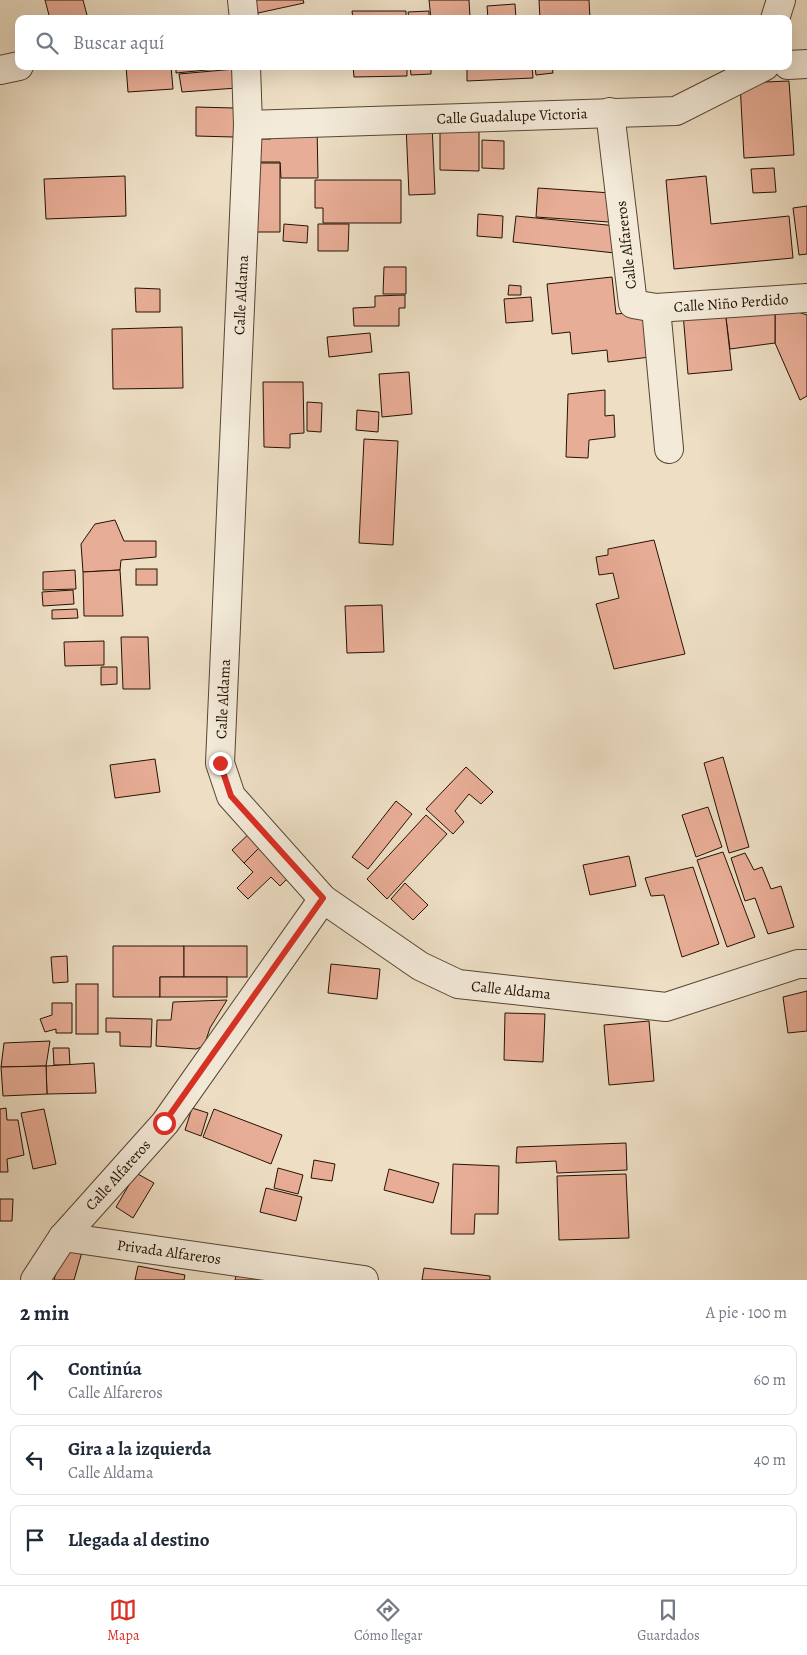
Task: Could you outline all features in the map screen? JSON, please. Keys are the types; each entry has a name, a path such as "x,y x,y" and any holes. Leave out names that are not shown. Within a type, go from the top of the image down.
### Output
{"street":[{"path":"776,15 781,0"},
{"path":"792,65 807,64"},
{"path":"0,70 15,67"},
{"name":"Calle Aldama","path":"246,70 248,126 220,763 231,796 323,898 420,966 458,984 666,1007 798,964 807,964"},
{"name":"Calle Guadalupe Victoria","path":"248,126 676,111 753,70"},
{"name":"Calle Alfareros","path":"610,112 633,304 656,308"},
{"name":"Calle Niño Perdido","path":"656,308 807,298"},
{"path":"656,308 669,449"},
{"name":"Calle Alfareros","path":"35,1280 63,1236 164,1123 323,898"},
{"name":"Privada Alfareros","path":"63,1236 364,1280"}],"building":[{"path":"45,0 83,0 87,15 49,15"},
{"path":"255,0 303,0 304,3 258,13"},
{"path":"429,0 469,0 470,15 431,15"},
{"path":"539,0 589,0 590,15 540,15"},
{"path":"515,4 516,15 488,15 487,6"},
{"path":"352,11 406,11 406,15 352,15"},
{"path":"429,11 429,15 408,15 408,12"},
{"path":"126,70 171,70 173,89 128,92"},
{"path":"176,70 206,70 176,73"},
{"path":"235,70 237,88 182,92 179,74"},
{"path":"353,70 407,70 407,76 354,77"},
{"path":"410,70 431,70 431,74 411,75"},
{"path":"467,70 532,70 533,78 467,81"},
{"path":"535,70 553,70 553,73 536,75"},
{"path":"789,81 794,155 744,158 740,83"},
{"path":"196,107 234,108 234,137 196,136"},
{"path":"440,123 479,123 479,171 440,170"},
{"path":"432,124 435,194 409,195 406,125"},
{"path":"317,126 318,178 281,178 280,162 256,162 256,139 271,139 271,127"},
{"path":"482,140 504,141 504,169 482,168"},
{"path":"255,163 280,163 280,232 256,232"},
{"path":"774,168 776,192 753,193 751,169"},
{"path":"125,176 126,216 46,219 44,179"},
{"path":"706,176 711,224 789,216 793,258 674,269 666,180"},
{"path":"315,180 401,180 401,223 323,223 323,208 315,208"},
{"path":"538,188 611,193 609,222 536,217"},
{"path":"807,206 807,254 799,255 793,208"},
{"path":"478,214 503,216 502,238 477,236"},
{"path":"516,216 617,226 615,253 513,242"},
{"path":"284,224 308,226 307,243 283,241"},
{"path":"318,224 349,224 348,251 318,251"},
{"path":"384,267 406,267 406,294 383,294"},
{"path":"612,277 616,314 645,311 650,357 608,362 607,350 572,354 570,332 552,334 547,284"},
{"path":"509,285 521,286 521,295 508,295"},
{"path":"135,288 160,289 160,312 136,312"},
{"path":"405,295 405,308 399,308 399,326 354,326 353,308 375,307 375,296"},
{"path":"531,297 533,321 506,323 504,299"},
{"path":"775,304 807,315 807,396 800,400 775,343"},
{"path":"775,304 775,343 730,349 725,310"},
{"path":"725,310 732,370 688,374 683,313"},
{"path":"182,327 183,388 113,389 112,329"},
{"path":"370,333 372,352 329,357 327,337"},
{"path":"409,372 412,414 382,417 379,374"},
{"path":"263,382 303,382 304,433 290,434 290,448 264,447"},
{"path":"605,390 605,416 614,415 615,437 589,440 588,458 566,457 568,394"},
{"path":"307,402 322,403 321,432 307,431"},
{"path":"357,410 379,412 378,432 356,430"},
{"path":"364,439 398,441 393,545 359,543"},
{"path":"115,520 124,541 156,541 156,557 121,560 120,570 83,572 81,544 95,524"},
{"path":"654,540 685,654 614,669 596,604 619,598 613,573 599,575 596,557 608,555 608,549"},
{"path":"136,569 157,569 157,585 136,585"},
{"path":"75,570 76,589 43,590 43,572"},
{"path":"120,570 123,616 84,616 83,572"},
{"path":"73,590 74,604 43,606 42,592"},
{"path":"382,605 384,652 347,653 345,606"},
{"path":"77,609 78,618 52,619 52,610"},
{"path":"121,637 148,637 150,689 123,689"},
{"path":"104,641 104,665 65,666 64,642"},
{"path":"101,667 117,667 117,684 101,685"},
{"path":"723,757 749,847 729,853 704,763"},
{"path":"155,759 160,792 115,798 110,765"},
{"path":"466,767 493,792 481,804 469,794 455,811 464,822 453,834 426,809"},
{"path":"396,801 412,814 368,869 352,857"},
{"path":"708,807 722,847 696,857 682,815"},
{"path":"426,815 447,834 387,899 367,879"},
{"path":"254,829 266,841 244,863 232,850"},
{"path":"266,841 295,871 280,886 271,877 248,899 237,888 253,872 244,863"},
{"path":"723,852 755,937 727,947 697,860"},
{"path":"745,853 754,870 762,867 771,889 781,886 794,927 768,934 755,898 745,901 731,858"},
{"path":"629,856 636,886 590,895 583,865"},
{"path":"693,867 719,944 682,957 664,895 651,896 645,878"},
{"path":"405,883 428,905 413,920 391,899"},
{"path":"113,946 184,946 184,977 160,977 160,997 113,997"},
{"path":"184,946 247,946 247,977 184,977"},
{"path":"67,956 68,982 53,983 51,957"},
{"path":"331,964 380,969 377,999 328,993"},
{"path":"160,977 227,977 227,997 160,997"},
{"path":"76,984 98,984 98,1034 76,1034"},
{"path":"807,991 807,1031 788,1033 783,997"},
{"path":"227,1000 210,1028 204,1046 196,1049 156,1046 157,1020 171,1020 173,1002"},
{"path":"52,1003 72,1003 72,1033 56,1033 56,1029 45,1032 40,1019 52,1015"},
{"path":"505,1013 545,1014 543,1062 504,1060"},
{"path":"106,1018 152,1019 151,1047 120,1046 120,1032 106,1032"},
{"path":"649,1021 654,1081 609,1085 604,1025"},
{"path":"50,1041 46,1066 1,1067 4,1043"},
{"path":"53,1048 69,1048 70,1065 54,1065"},
{"path":"94,1063 96,1093 47,1094 46,1066"},
{"path":"46,1066 47,1094 3,1096 1,1067"},
{"path":"6,1108 7,1120 18,1120 24,1155 7,1159 8,1172 0,1172 0,1109"},
{"path":"192,1108 208,1113 201,1136 185,1130"},
{"path":"44,1109 56,1164 33,1169 21,1113"},
{"path":"214,1109 282,1135 271,1164 203,1137"},
{"path":"626,1143 627,1170 557,1173 556,1161 516,1163 517,1147"},
{"path":"314,1160 335,1164 332,1181 311,1178"},
{"path":"453,1164 499,1166 498,1214 475,1214 474,1234 451,1234"},
{"path":"278,1168 303,1175 298,1194 274,1188"},
{"path":"389,1169 439,1183 433,1203 384,1190"},
{"path":"136,1173 154,1183 133,1218 116,1207"},
{"path":"626,1174 629,1238 559,1240 557,1176"},
{"path":"266,1188 302,1197 296,1221 260,1212"},
{"path":"0,1199 13,1199 12,1221 0,1221"},
{"path":"64,1247 82,1252 74,1280 54,1280"},
{"path":"138,1266 185,1275 184,1280 135,1280"},
{"path":"424,1268 490,1276 490,1280 422,1280"},
{"path":"237,1272 258,1277 257,1280 235,1280"}],"route":[{"path":"164,1123 323,898 231,796 220,763"}]}
